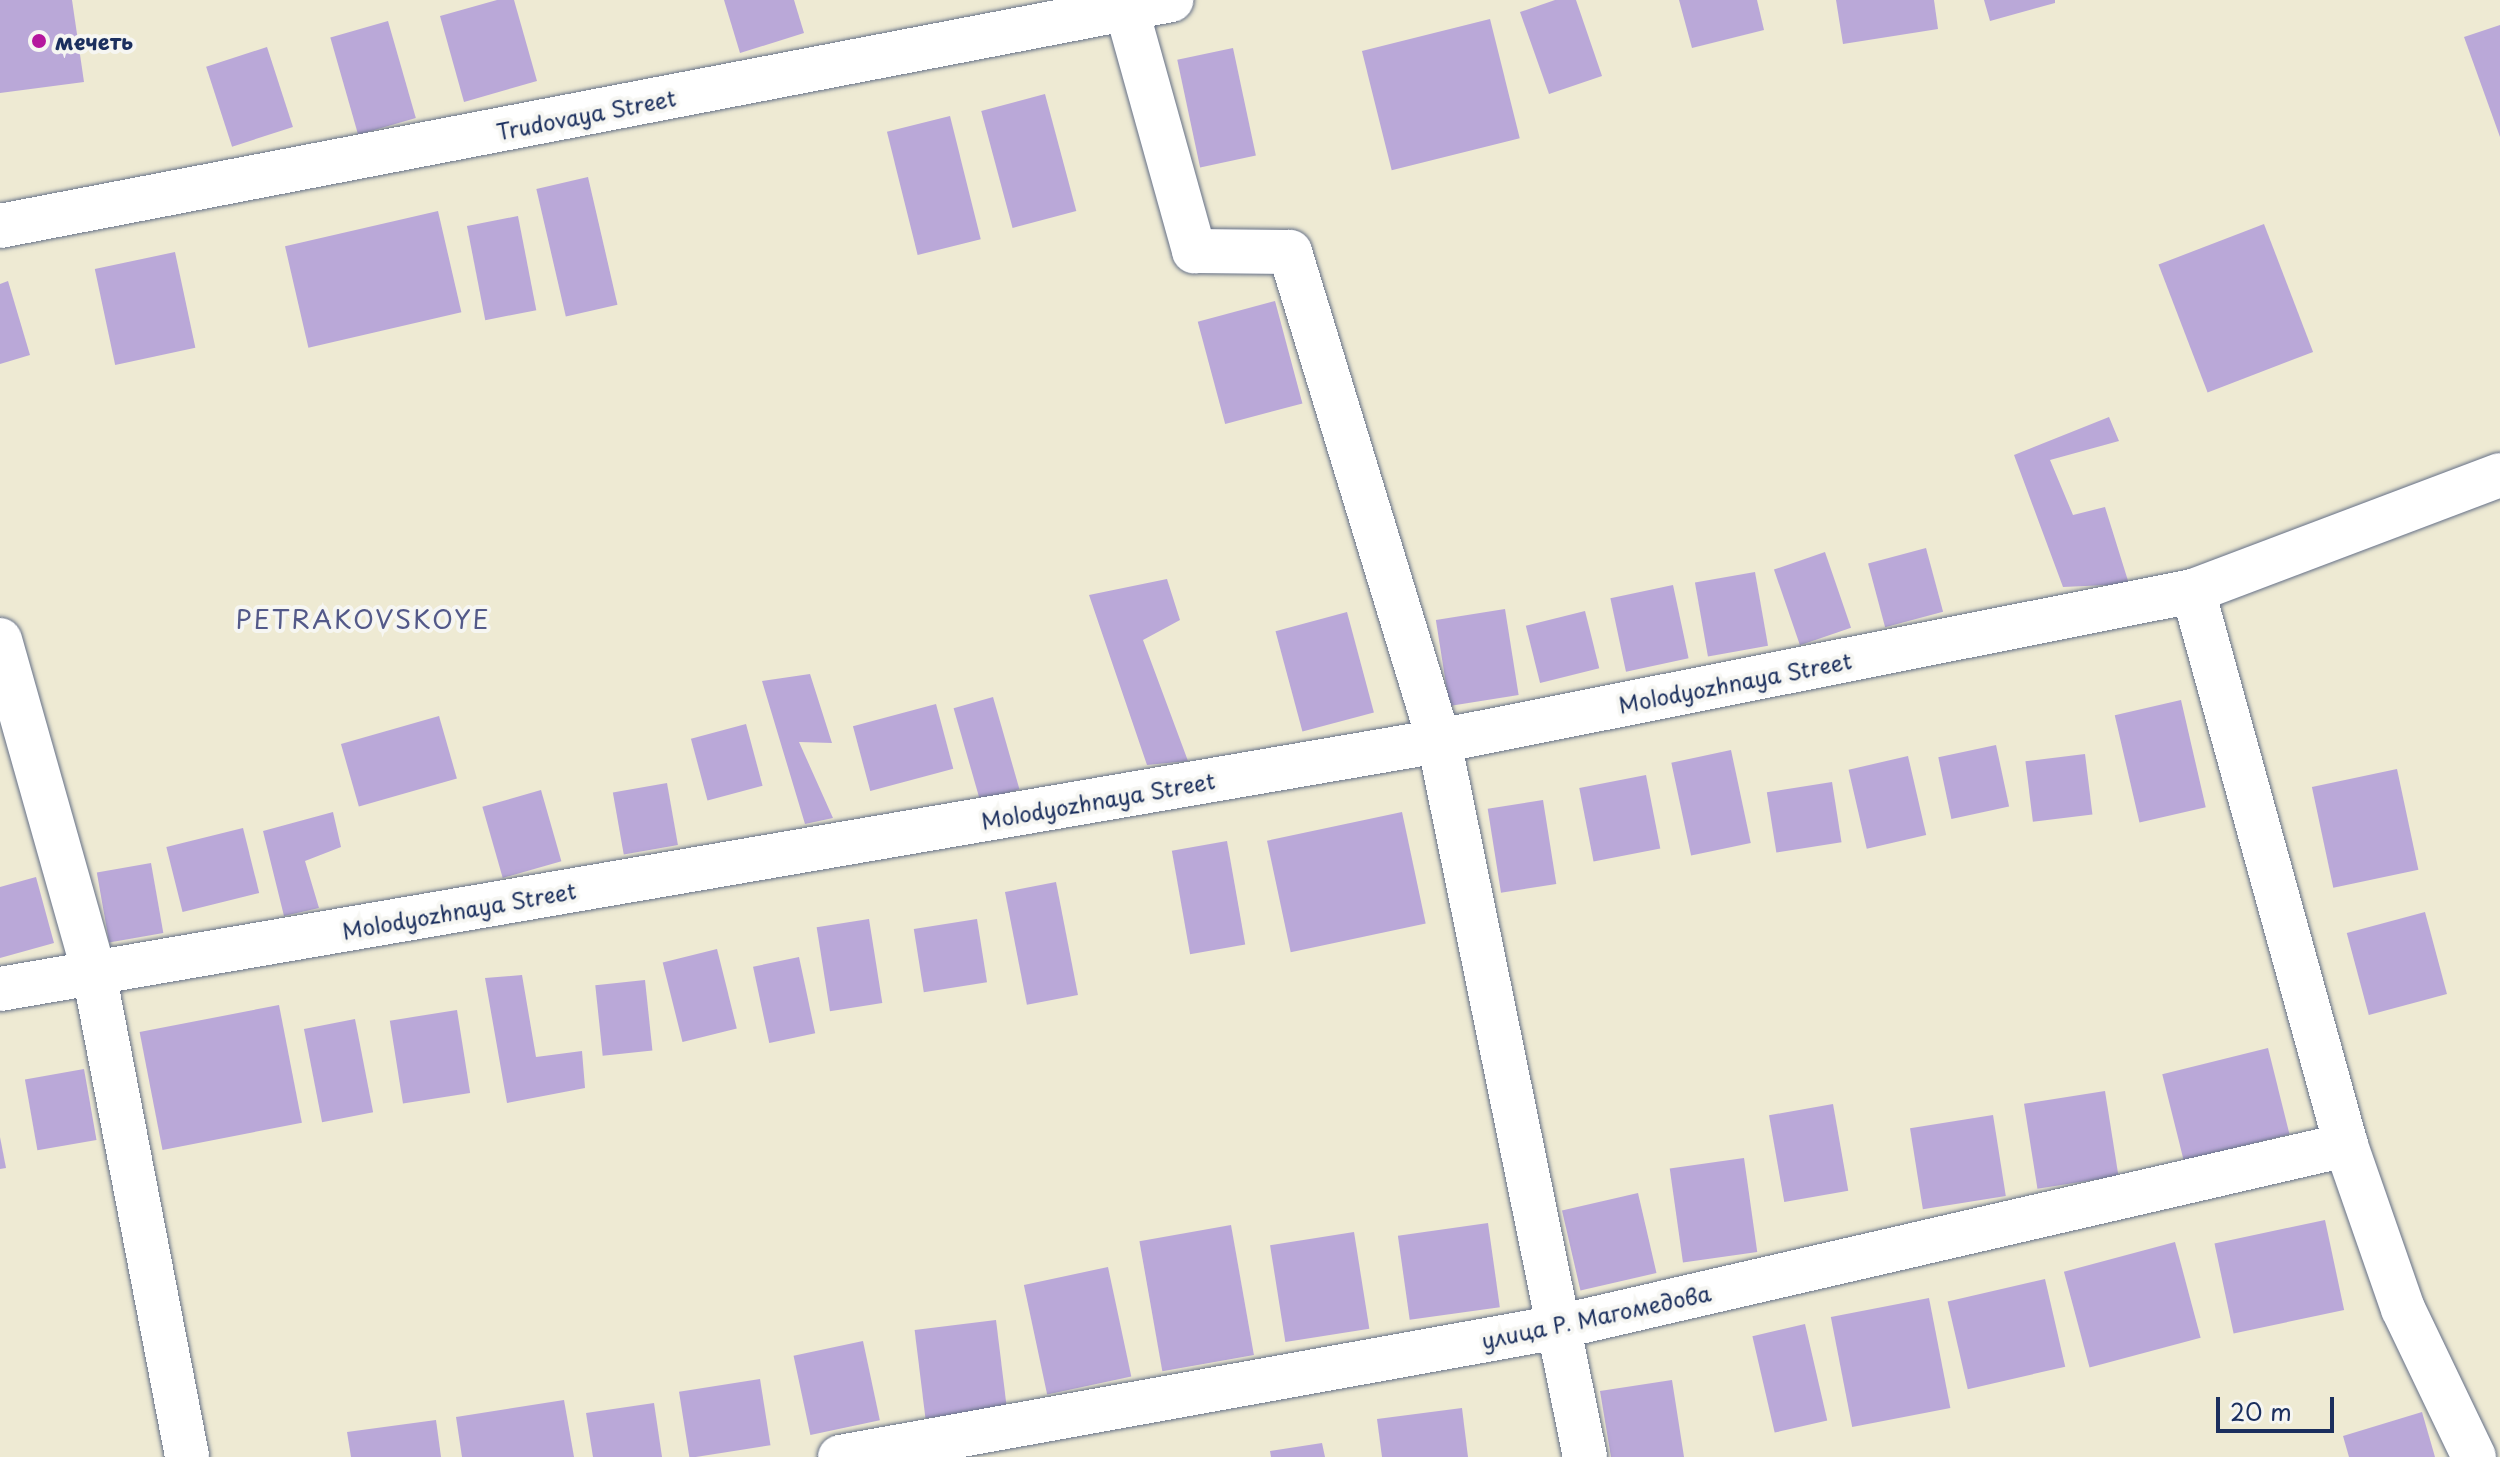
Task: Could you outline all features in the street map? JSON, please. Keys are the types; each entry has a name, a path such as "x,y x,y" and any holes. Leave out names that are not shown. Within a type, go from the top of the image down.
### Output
{"street":[{"name":"Trudovaya Street","path":"0,226 1125,5 1171,0"},
{"path":"1125,5 1194,251 1290,252 1439,741 1585,1457"},
{"name":"Molodyozhnaya Street","path":"0,989 1439,741 2193,591 2500,475"},
{"path":"2193,591 2346,1145 2403,1309 2474,1457"},
{"path":"0,640 94,973 187,1457"},
{"name":"улица Р. Магомедова","path":"840,1457 1558,1327 2346,1145"}],"building":[{"name":"мечеть","path":"0,0 72,0 84,82 0,93"},
{"path":"497,0 514,0 537,81 464,102 440,16"},
{"path":"724,0 794,0 804,33 740,53"},
{"path":"1555,0 1576,0 1602,76 1549,94 1520,12"},
{"path":"1679,0 1757,0 1764,30 1692,48"},
{"path":"1836,0 1934,0 1938,29 1843,44"},
{"path":"1984,0 2055,0 2055,3 1990,21"},
{"path":"1490,19 1520,138 1392,170 1362,51"},
{"path":"388,21 416,118 358,135 330,38"},
{"path":"2500,25 2500,137 2464,37"},
{"path":"267,47 293,127 232,147 206,67"},
{"path":"1233,48 1256,156 1200,167 1177,60"},
{"path":"1045,94 1076,211 1013,228 981,111"},
{"path":"950,116 981,239 918,255 887,132"},
{"path":"588,177 617,305 566,317 536,189"},
{"path":"438,211 461,312 308,348 285,246"},
{"path":"518,216 536,310 485,320 467,226"},
{"path":"2264,224 2313,352 2208,392 2159,264"},
{"path":"175,252 195,348 115,365 95,269"},
{"path":"8,281 30,355 0,364 0,284"},
{"path":"1275,301 1302,403 1225,424 1198,322"},
{"path":"2109,417 2119,441 2050,460 2073,515 2105,507 2129,584 2063,587 2014,455"},
{"path":"1926,548 1943,612 1885,627 1868,564"},
{"path":"1825,552 1851,628 1800,645 1774,570"},
{"path":"1755,572 1768,646 1708,656 1695,583"},
{"path":"1167,579 1180,620 1143,640 1188,761 1147,765 1089,595"},
{"path":"1673,585 1689,658 1626,672 1610,598"},
{"path":"1505,609 1519,695 1449,706 1436,620"},
{"path":"1585,611 1599,668 1540,683 1526,626"},
{"path":"1347,612 1374,712 1302,732 1276,631"},
{"path":"810,674 832,743 799,742 833,818 805,824 762,681"},
{"path":"993,697 1019,789 980,801 954,708"},
{"path":"2181,700 2206,807 2139,822 2115,715"},
{"path":"936,704 953,769 870,791 853,726"},
{"path":"439,716 457,778 359,807 341,744"},
{"path":"746,724 763,786 708,801 691,739"},
{"path":"1996,745 2009,807 1951,819 1938,757"},
{"path":"1731,750 1751,843 1691,856 1671,763"},
{"path":"2085,754 2092,815 2033,822 2025,761"},
{"path":"1908,756 1926,835 1867,849 1849,770"},
{"path":"2397,769 2418,870 2333,888 2312,787"},
{"path":"1646,775 1660,849 1594,862 1579,788"},
{"path":"1832,782 1842,842 1776,853 1767,792"},
{"path":"667,783 678,845 624,855 613,793"},
{"path":"541,790 561,861 503,878 482,807"},
{"path":"1543,800 1556,884 1501,893 1488,809"},
{"path":"333,812 341,847 305,861 319,908 284,916 263,831"},
{"path":"1402,812 1426,924 1291,952 1267,841"},
{"path":"243,828 259,893 183,912 166,847"},
{"path":"1227,841 1245,944 1190,954 1172,851"},
{"path":"151,863 163,933 109,942 97,873"},
{"path":"36,877 54,943 0,958 0,887"},
{"path":"1056,882 1078,995 1027,1005 1005,892"},
{"path":"2425,912 2447,994 2369,1015 2347,933"},
{"path":"869,919 882,1003 830,1011 817,927"},
{"path":"977,919 987,982 924,992 914,929"},
{"path":"717,949 737,1029 683,1042 663,963"},
{"path":"799,957 815,1033 769,1043 753,967"},
{"path":"522,975 536,1057 582,1051 585,1088 507,1103 485,978"},
{"path":"645,980 652,1051 603,1056 595,985"},
{"path":"279,1005 302,1123 163,1150 140,1032"},
{"path":"457,1010 470,1093 403,1104 390,1021"},
{"path":"355,1019 373,1112 322,1122 304,1029"},
{"path":"2268,1048 2290,1134 2184,1161 2162,1074"},
{"path":"84,1069 97,1140 37,1150 25,1079"},
{"path":"2105,1091 2118,1176 2037,1189 2024,1104"},
{"path":"1833,1104 1848,1191 1784,1202 1769,1115"},
{"path":"1993,1115 2006,1196 1923,1209 1910,1128"},
{"path":"0,1137 6,1168 0,1169"},
{"path":"1744,1158 1757,1252 1683,1263 1670,1168"},
{"path":"1638,1193 1656,1273 1580,1290 1562,1211"},
{"path":"2325,1220 2344,1310 2234,1333 2214,1243"},
{"path":"1488,1223 1500,1307 1410,1320 1398,1236"},
{"path":"1231,1225 1254,1355 1162,1371 1139,1241"},
{"path":"1354,1232 1369,1329 1285,1342 1270,1245"},
{"path":"2175,1242 2201,1338 2090,1367 2064,1272"},
{"path":"1108,1267 1131,1377 1047,1394 1024,1285"},
{"path":"2045,1279 2065,1367 1968,1389 1948,1301"},
{"path":"1929,1298 1950,1408 1852,1427 1831,1317"},
{"path":"996,1320 1007,1408 925,1418 915,1330"},
{"path":"1805,1324 1827,1420 1775,1433 1752,1336"},
{"path":"863,1341 880,1420 810,1435 794,1356"},
{"path":"760,1379 770,1445 689,1457 679,1392"},
{"path":"1672,1380 1684,1457 1611,1457 1600,1391"},
{"path":"564,1400 574,1457 462,1457 456,1417"},
{"path":"654,1403 662,1457 593,1457 586,1413"},
{"path":"1462,1408 1468,1457 1382,1457 1377,1419"},
{"path":"2422,1412 2435,1457 2349,1457 2343,1436"},
{"path":"436,1420 441,1457 351,1457 347,1432"},
{"path":"1322,1443 1325,1457 1271,1457 1270,1451"}],"place":[{"name":"мечеть","path":"39,41"}],"district":[{"name":"PETRAKOVSKOYE","path":"363,619"}]}
